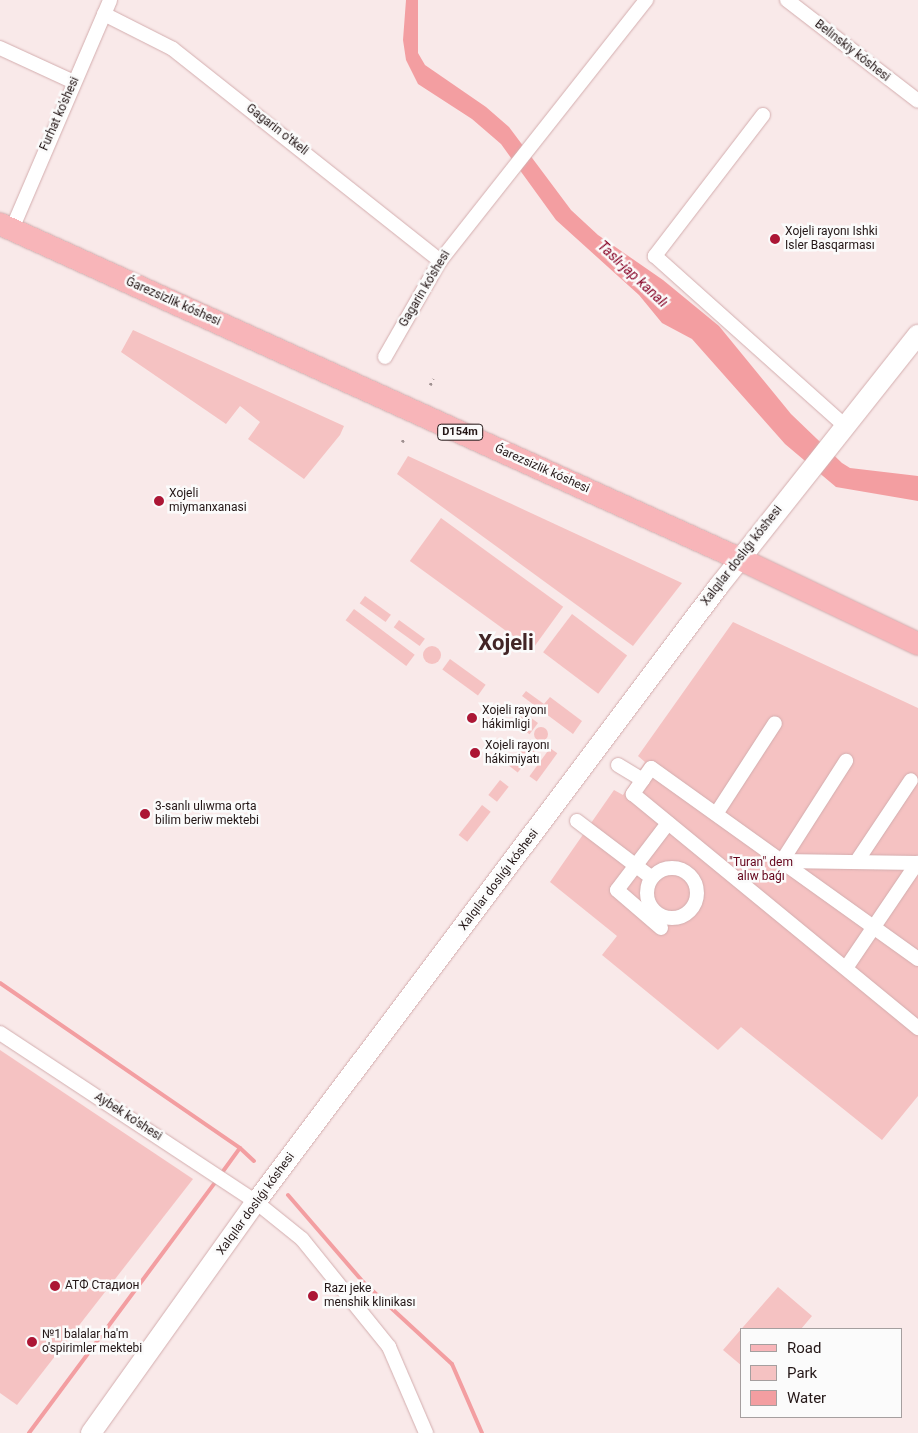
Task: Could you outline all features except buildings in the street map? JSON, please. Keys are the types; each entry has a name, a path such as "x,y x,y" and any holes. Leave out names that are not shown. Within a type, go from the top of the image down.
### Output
{"main road":[{"name":"Ǵarezsizlik kóshesi","path":"6,226 740,559 918,644"}],"street":[{"name":"Furhat ko'shesi","path":"6,226 74,82 110,0"},
{"name":"Gagarin ko'shesi","path":"385,358 440,261 646,0"},
{"name":"Belinskiy kóshesi","path":"787,0 918,101"},
{"name":"Gagarin o'tkeli","path":"104,14 173,49 440,261"},
{"path":"0,48 74,82"},
{"path":"763,115 655,256 839,433"},
{"name":"Xalqılar doslıǵı kóshesi","path":"91,1433 256,1202 740,559 918,335"},
{"path":"716,814 776,723"},
{"path":"782,861 846,761"},
{"path":"618,765 642,780"},
{"path":"918,959 651,768 633,794 918,1028"},
{"path":"857,861 911,780"},
{"path":"577,821 652,878"},
{"path":"656,920 648,900 652,878 666,869 681,870 693,881 696,889 693,906 688,912 672,918 656,920 617,890 668,823"},
{"path":"782,861 917,863"},
{"path":"846,968 917,863"},
{"name":"Aybek ko'shesi","path":"0,1033 256,1202 302,1239 389,1347 426,1433"}],"path":[{"path":"430,385 433,379"},
{"path":"402,442 405,437"}],"green space":[{"path":"133,330 344,426 340,435 304,479 248,439 260,422 240,406 226,424 121,352"},
{"path":"408,456 682,583 633,646 397,474"},
{"path":"441,518 563,607 532,650 410,561"},
{"path":"365,596 391,615 386,622 360,603"},
{"path":"354,609 415,655 406,666 346,620"},
{"path":"572,614 627,656 598,694 543,652"},
{"path":"399,620 425,639 420,646 394,627"},
{"name":"\"Turan\" dem alıw baǵı","path":"733,622 918,708 918,1096 882,1140 741,1027 718,1050 602,955 617,936 550,882 614,790 623,795 645,762 638,756"},
{"path":"428,646 436,646 441,651 439,662 428,664 423,659 423,651"},
{"path":"450,659 486,685 478,695 442,670"},
{"path":"526,691 544,704 550,697 582,721 573,734 522,696"},
{"path":"522,711 538,723 530,734 514,722"},
{"path":"538,727 544,727 548,734 544,741 538,741 534,737 534,731"},
{"path":"530,739 539,746 518,773 509,766"},
{"path":"550,748 557,753 537,782 529,776"},
{"path":"500,780 509,787 497,802 488,795"},
{"path":"482,805 491,812 467,842 459,835"},
{"name":"АТФ Стадион","path":"0,1050 193,1179 17,1405 0,1393"},
{"path":"778,1287 812,1316 802,1328 742,1328"},
{"path":"740,1331 740,1364 723,1350"}],"water":[{"name":"Taslı-jap kanalı","path":"406,0 418,0 418,53 425,65 486,107 509,127 571,210 598,235 663,280 719,326 791,414 842,463 850,468 918,476 918,501 836,487 785,444 692,339 662,323 639,295 556,220 501,144 472,119 418,84 406,60 403,40"}],"waterway":[{"path":"0,983 240,1148 254,1161"},
{"path":"221,1174 240,1148"},
{"path":"29,1433 217,1180"},
{"path":"288,1195 363,1282 452,1364 482,1433"}],"place":[{"name":"Xojeli rayonı Ishki Isler Basqarması","path":"775,239"},
{"name":"Xojeli miymanxanasi","path":"159,501"},
{"name":"Xojeli rayonı hákimligi","path":"472,718"},
{"name":"Xojeli rayonı hákimiyatı","path":"475,753"},
{"name":"3-sanlı ulıwma orta bilim beriw mektebi","path":"145,814"},
{"name":"АТФ Стадион","path":"55,1286"},
{"name":"Razı jeke menshik klinikası","path":"313,1296"},
{"name":"№1 balalar ha'm o'spirimler mektebi","path":"32,1342"}],"district":[{"name":"Xojeli","path":"506,643"}]}
